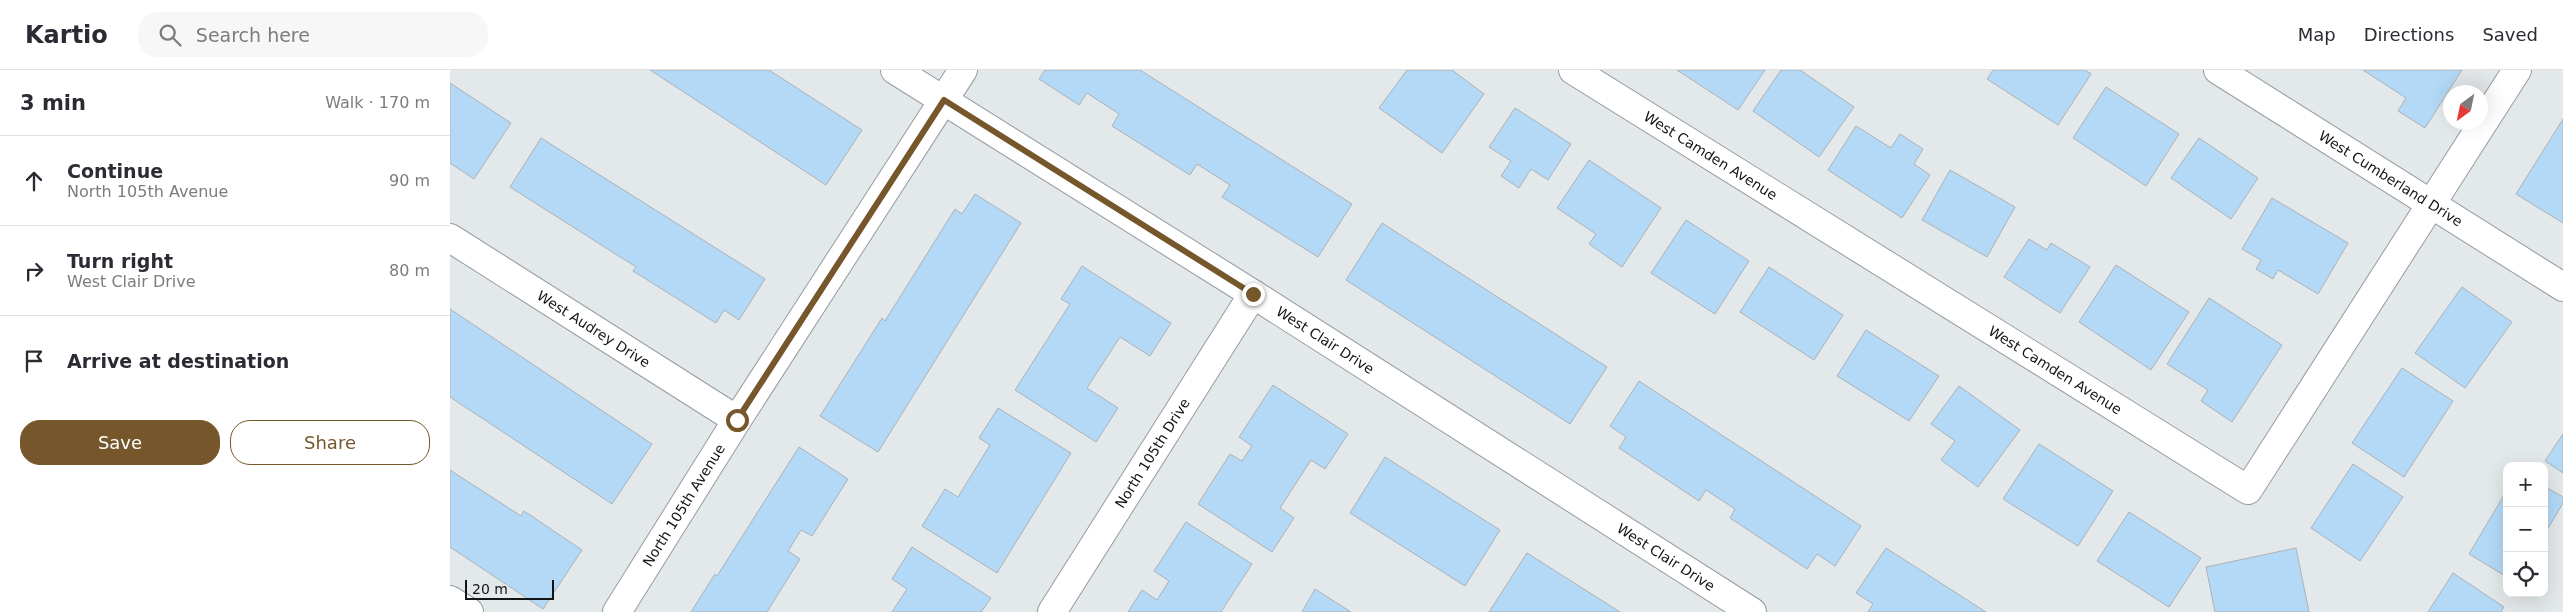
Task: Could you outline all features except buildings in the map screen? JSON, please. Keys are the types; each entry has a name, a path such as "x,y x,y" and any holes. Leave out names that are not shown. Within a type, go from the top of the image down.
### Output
{"street":[{"name":"West Clair Drive","path":"895,70 1253,294 1752,612"},
{"name":"North 105th Avenue","path":"617,612 737,420 963,70"},
{"name":"West Camden Avenue","path":"1573,70 2248,490 2432,204"},
{"name":"West Cumberland Drive","path":"2218,70 2563,287"},
{"path":"2432,204 2517,70"},
{"name":"West Audrey Drive","path":"450,238 737,420"},
{"name":"North 105th Drive","path":"1052,612 1253,294"},
{"path":"450,600 469,612"}],"route":[{"path":"737,420 944,100 1253,294"}]}
